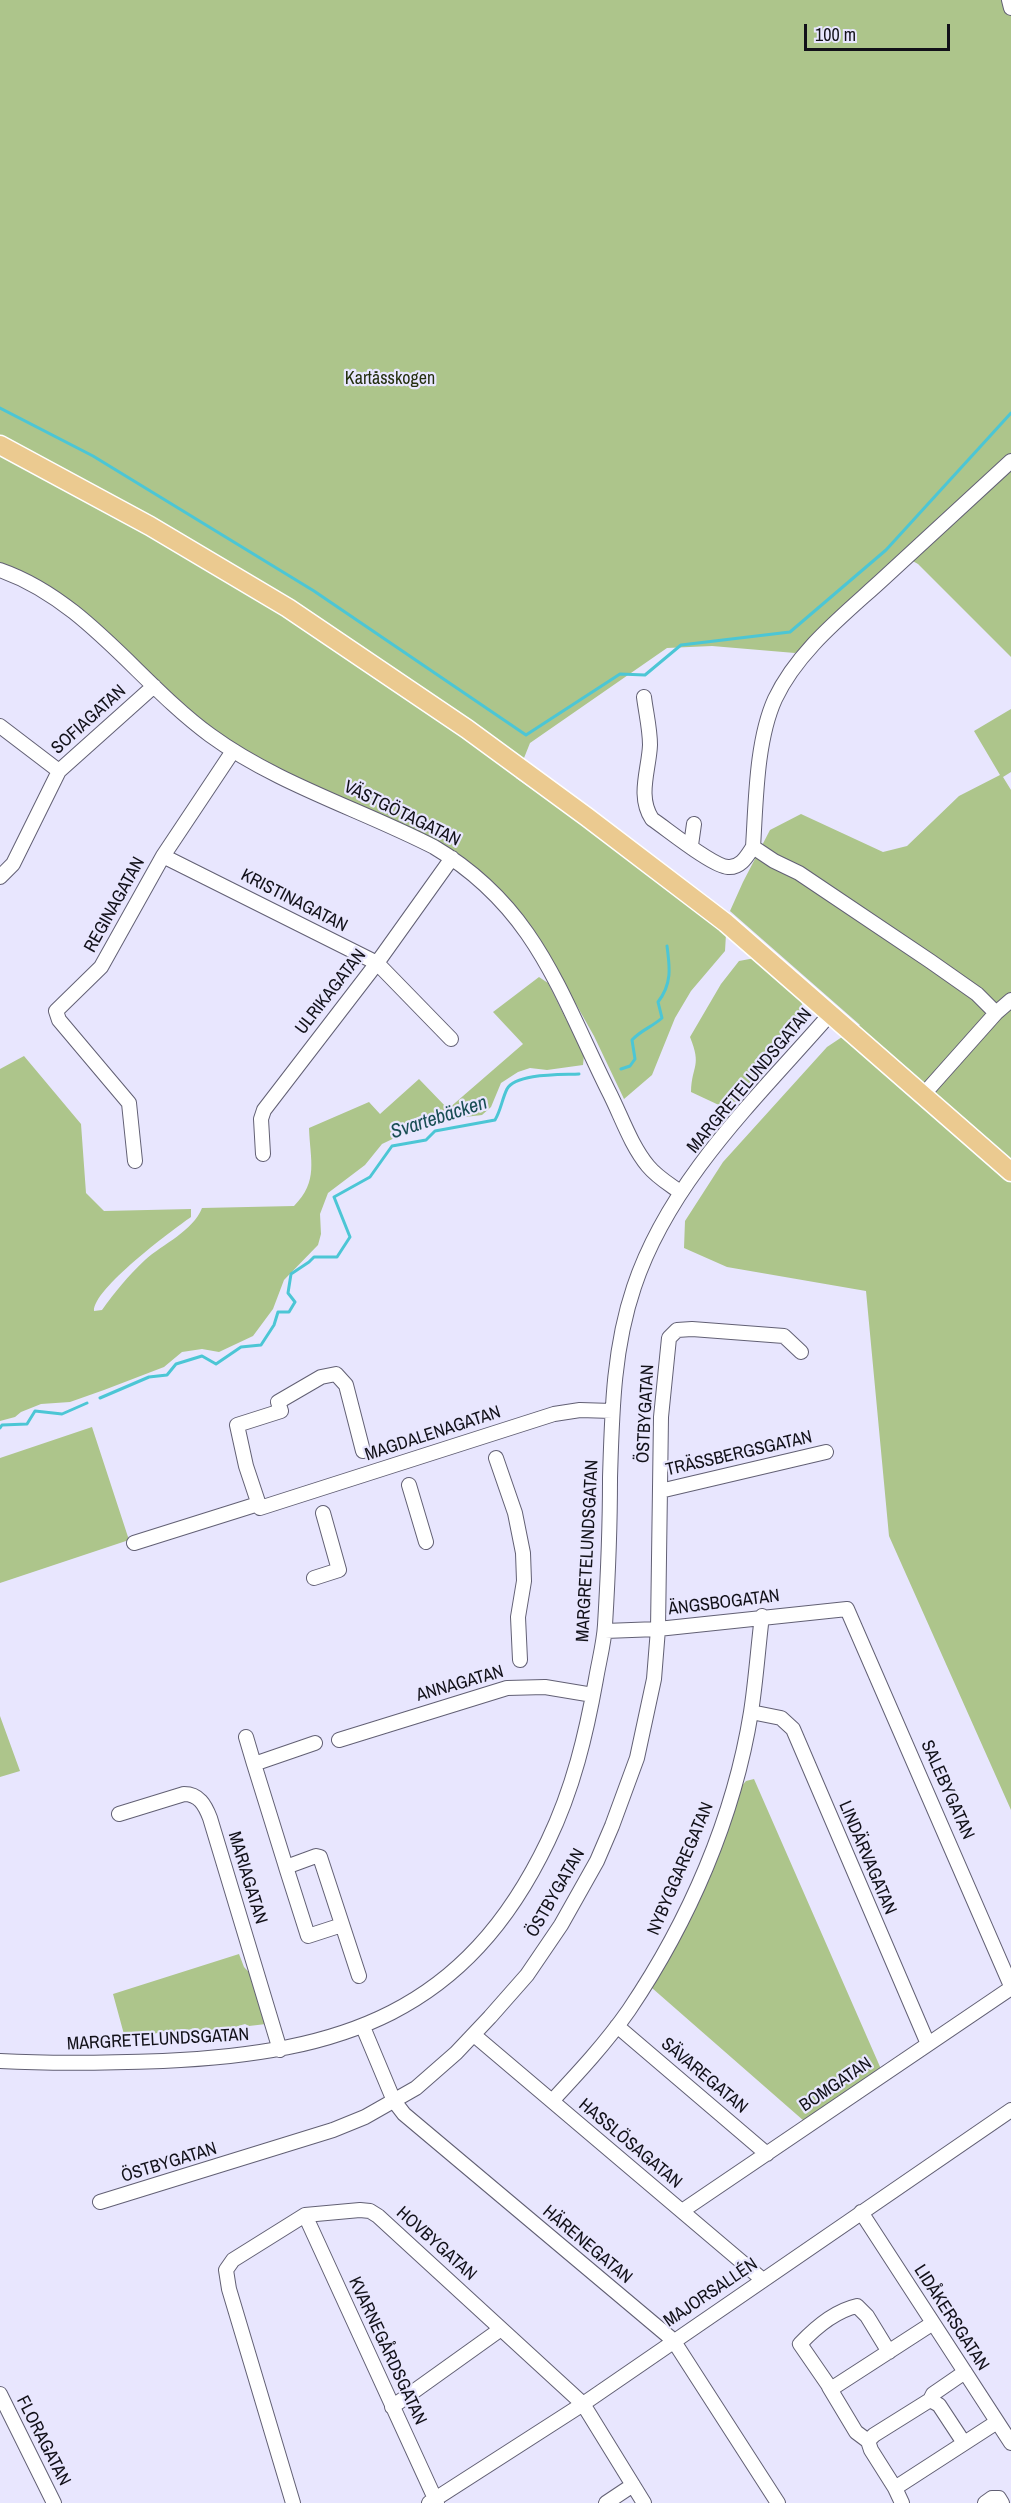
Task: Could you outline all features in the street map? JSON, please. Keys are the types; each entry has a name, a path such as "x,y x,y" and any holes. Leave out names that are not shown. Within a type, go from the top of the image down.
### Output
{"main road":[{"path":"0,445 150,526 288,608 392,677 587,817 726,923 831,1012 1011,1172"}],"street":[{"path":"1009,0 1011,8"},
{"path":"644,697 650,743 644,797 645,809 652,819 716,864 729,867 738,865 745,860 753,847 756,782 765,734 774,701 788,676 806,652 844,615 1011,461"},
{"name":"VÄSTGÖTAGATAN","path":"0,570 30,584 70,610 209,734 233,751 281,776 416,838 452,858 504,902 533,940 631,1138 649,1167 680,1192"},
{"name":"SOFIAGATAN","path":"0,877 13,864 59,771 154,686"},
{"path":"0,726 59,771"},
{"name":"REGINAGATAN","path":"135,1161 129,1103 59,1020 56,1011 101,967 163,856 233,751"},
{"path":"691,845 694,824"},
{"path":"753,847 774,861 799,873 864,916 977,994 996,1013"},
{"name":"KRISTINAGATAN","path":"163,856 377,963 452,1039"},
{"name":"ULRIKAGATAN","path":"263,1154 261,1119 264,1110 377,963 452,858"},
{"path":"923,1095 996,1013 1011,1000"},
{"name":"MARGRETELUNDSGATAN","path":"0,2061 76,2064 219,2058 280,2050 363,2027 404,2007 442,1980 478,1946 510,1907 539,1859 556,1825 573,1779 593,1695 605,1631 616,1354 627,1309 656,1232 680,1192 738,1119 831,1012"},
{"name":"ÖSTBYGATAN","path":"100,2202 333,2130 365,2117 430,2077 474,2035 512,1993 543,1952 578,1897 597,1861 637,1758 654,1679 658,1629 661,1417 669,1338 673,1333 683,1329 784,1336 801,1352"},
{"path":"263,1505 246,1466 237,1425 281,1411 278,1402 321,1377 336,1374 345,1385 363,1451"},
{"name":"MAGDALENAGATAN","path":"134,1543 554,1414 580,1410 612,1412"},
{"name":"TRÄSSBERGSGATAN","path":"660,1491 826,1452"},
{"path":"496,1458 518,1523 523,1554 524,1581 518,1617 520,1660"},
{"path":"409,1485 426,1542"},
{"path":"314,1578 339,1570 322,1513"},
{"name":"ÄNGSBOGATAN","path":"605,1631 658,1629 762,1616 847,1609"},
{"name":"SALEBYGATAN","path":"847,1609 1011,1987"},
{"name":"NYBYGGAREGATAN","path":"552,2101 617,2026 666,1950 695,1890 730,1799 751,1712 762,1616"},
{"name":"ANNAGATAN","path":"339,1740 507,1688 545,1687 593,1695"},
{"name":"LINDÄRVAGATAN","path":"751,1712 781,1718 793,1729 928,2044"},
{"path":"246,1737 308,1936 342,1924"},
{"path":"254,1764 315,1743"},
{"name":"MARIAGATAN","path":"119,1814 184,1794 191,1794 202,1802 210,1818 280,2050"},
{"path":"286,1867 316,1856 320,1857 358,1976"},
{"name":"BOMGATAN","path":"682,2211 1011,1987"},
{"name":"SÄVAREGATAN","path":"617,2026 767,2154"},
{"name":"HÄRENEGATAN","path":"363,2027 394,2101 404,2114 673,2340 778,2503"},
{"name":"HASSLÖSAGATAN","path":"474,2035 763,2280"},
{"name":"MAJORSALLÉN","path":"434,2502 583,2404 1011,2110"},
{"name":"HOVBYGATAN","path":"293,2503 225,2275 227,2266 233,2260 304,2215 354,2210 374,2212 583,2404 644,2503"},
{"name":"LIDÅKERSGATAN","path":"861,2212 1011,2443"},
{"name":"KVARNEGÅRDSGATAN","path":"304,2215 434,2502"},
{"path":"889,2352 867,2316 857,2306 849,2308 814,2330 800,2344 856,2432 868,2441 871,2451 902,2503"},
{"path":"829,2387 831,2389 933,2323"},
{"path":"392,2407 501,2329"},
{"path":"868,2441 930,2400 933,2394 965,2372"},
{"name":"FLORAGATAN","path":"0,2394 54,2503"},
{"path":"930,2400 939,2405 964,2443"},
{"path":"895,2488 997,2422"},
{"path":"606,2503 633,2485"},
{"path":"985,2503 992,2498 999,2498 1002,2503"}],"green space":[{"name":"Kartåsskogen","path":"0,0 1011,0 1011,657 918,564 909,559 795,653 712,646 667,648 530,743 516,778 619,849 726,934 725,951 691,991 675,1018 652,1075 624,1099 594,1036 538,937 518,909 478,870 235,746 195,716 159,682 0,564"},
{"path":"1011,709 1011,772 1003,777 1011,790 1011,1810 889,1536 866,1291 727,1267 684,1248 685,1221 723,1162 827,1047 860,1025 730,911 770,830 801,814 883,852 907,846 959,796 1000,775 974,731"},
{"path":"755,958 795,992 802,1004 802,1015 788,1043 764,1072 732,1106 721,1106 691,1092 696,1060 690,1037 721,984 739,961"},
{"path":"539,977 548,983 584,1055 583,1065 547,1070 530,1068 518,1072 501,1083 491,1107 482,1115 440,1120 422,1130 403,1134 382,1144 365,1165 328,1193 320,1214 321,1234 318,1245 284,1280 273,1309 253,1336 219,1352 202,1349 182,1352 164,1367 104,1390 70,1402 41,1404 15,1417 0,1421 0,1069 24,1056 81,1124 86,1193 104,1211 191,1209 191,1217 135,1261 106,1289 97,1301 94,1311 102,1310 139,1266 192,1224 202,1208 294,1206 302,1197 310,1179 309,1128 369,1102 380,1114 419,1079 448,1109 523,1044 493,1012"},
{"path":"92,1427 129,1540 0,1583 0,1458"},
{"path":"0,1716 20,1771 0,1777"},
{"path":"754,1779 881,2069 804,2121 652,1988 679,1938 739,1789 746,1781"},
{"path":"239,1954 244,1967 257,1981 266,2024 249,2026 245,2024 225,2030 222,2027 203,2032 191,2029 171,2036 164,2031 143,2037 138,2035 125,2038 113,1994"}],"waterway":[{"path":"0,408 93,456 314,591 526,735 620,674 645,675 681,645 790,632 886,550 1011,413"},
{"name":"Svartebäcken","path":"621,1069 630,1066 635,1059 632,1040 662,1018 658,1002 666,989 669,976 667,946"},
{"name":"Svartebäcken","path":"100,1398 149,1377 167,1375 176,1364 202,1356 216,1364 241,1347 261,1345 274,1325 278,1312 289,1312 295,1302 288,1293 291,1274 314,1257 337,1257 350,1237 334,1197 370,1177 392,1146 426,1140 435,1131 495,1120 507,1089 520,1080 529,1077 579,1074"},
{"name":"Svartebäcken","path":"0,1428 2,1425 27,1424 35,1411 62,1414 87,1403"}]}
